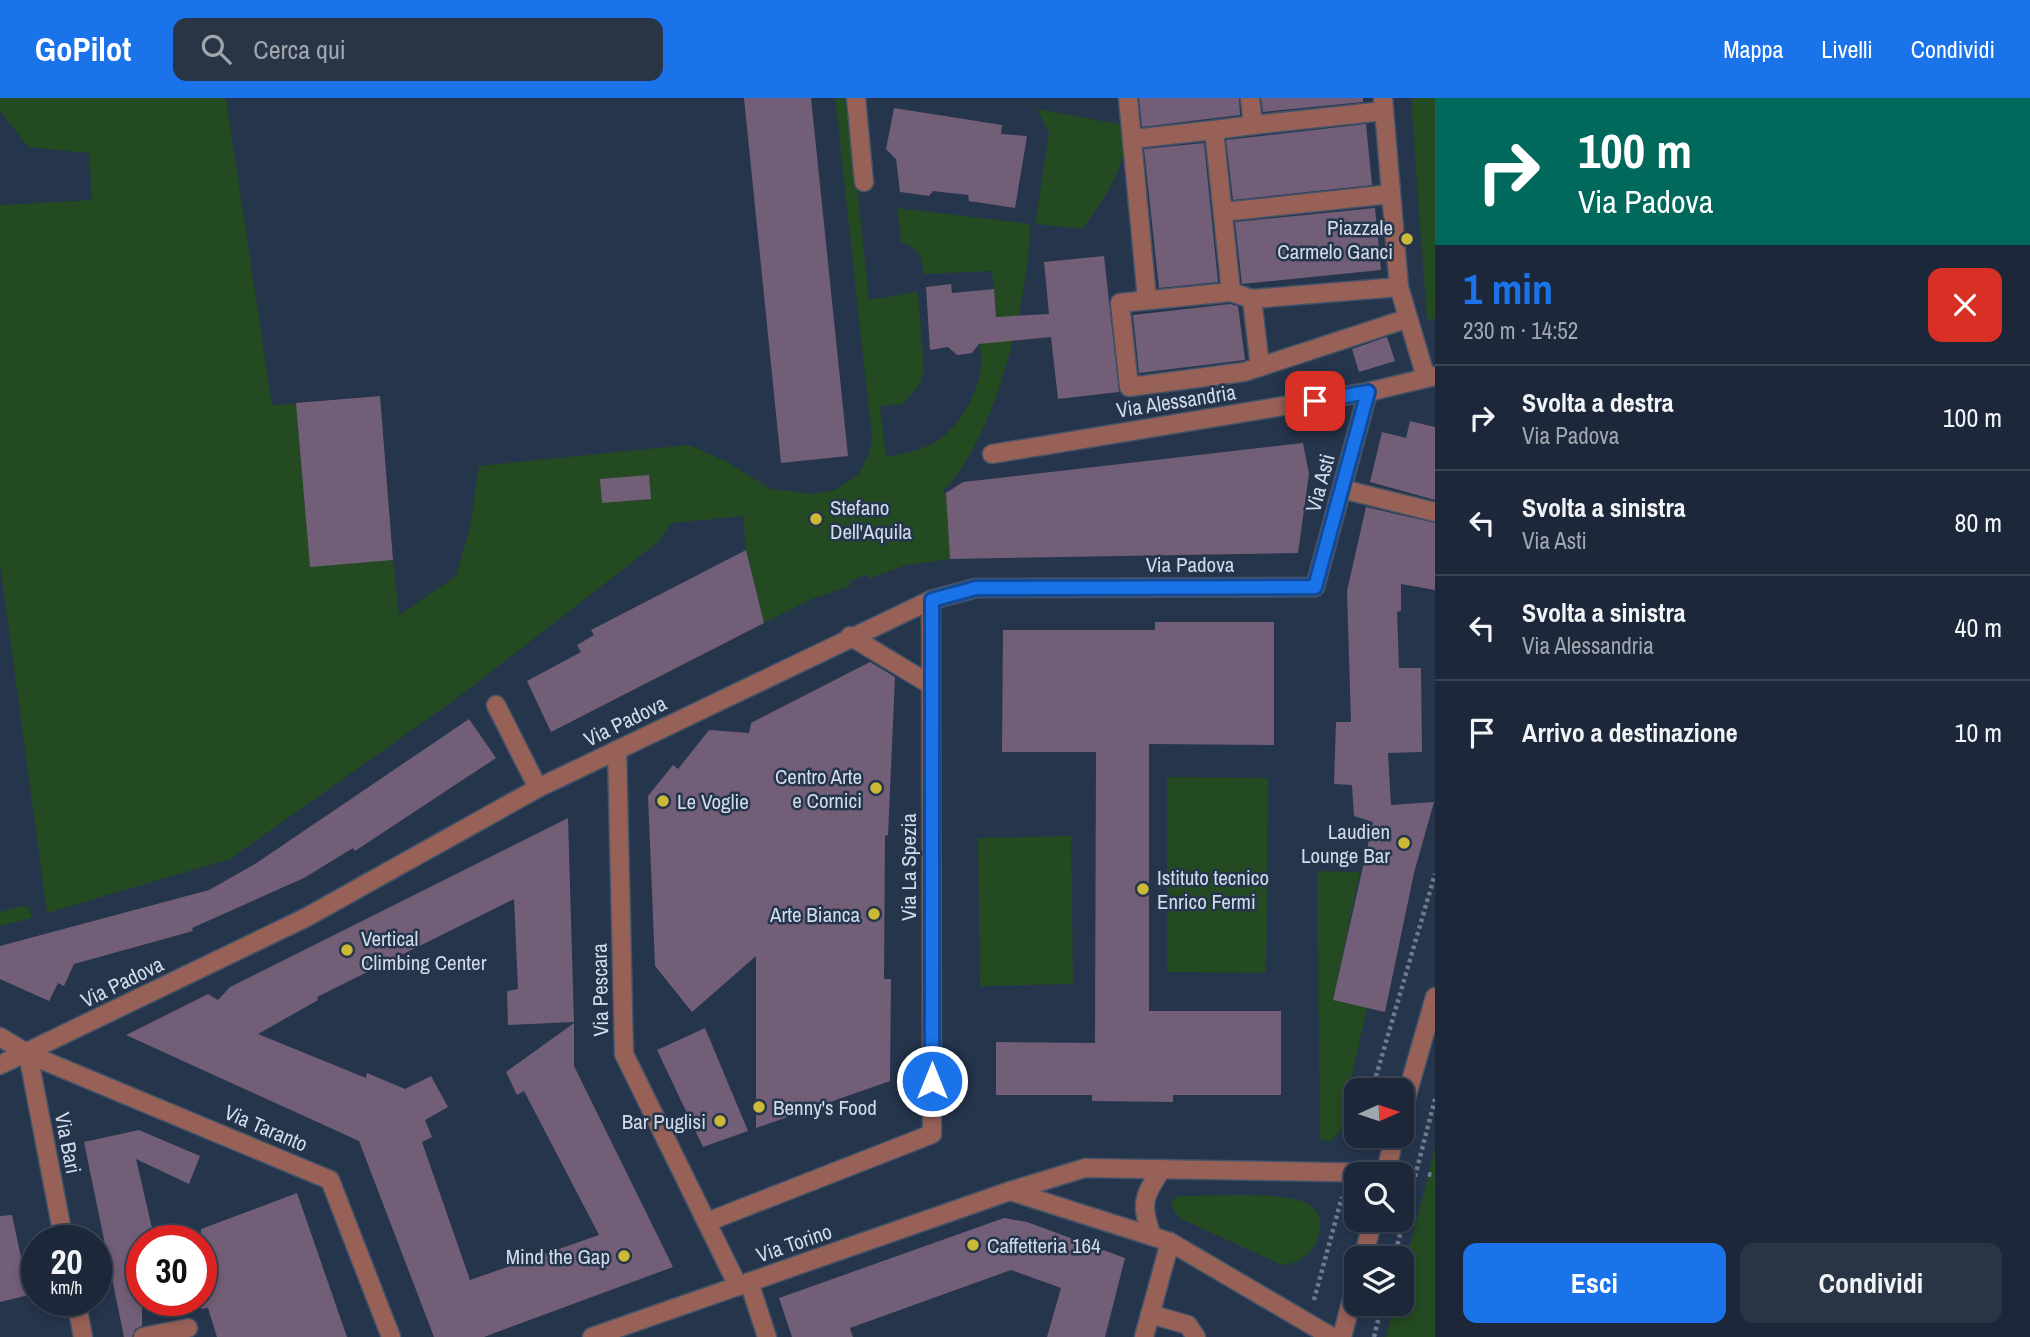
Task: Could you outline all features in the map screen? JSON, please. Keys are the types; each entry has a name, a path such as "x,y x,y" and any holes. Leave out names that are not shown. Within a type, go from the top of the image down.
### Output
{"street":[{"path":"856,98 864,182"},
{"path":"1128,98 1147,299"},
{"path":"1250,98 1253,125"},
{"path":"1133,139 1253,125 1384,105 1399,287 1406,319 1430,377"},
{"path":"1214,130 1231,292"},
{"path":"1223,212 1391,194"},
{"path":"1399,287 1252,299 1231,292 1121,303 1129,387 1244,372 1406,319"},
{"path":"1252,299 1260,367"},
{"name":"Via Alessandria","path":"992,454 1368,392 1430,377"},
{"name":"Via Asti","path":"1315,587 1368,392"},
{"path":"1342,489 1435,512"},
{"name":"Via Padova","path":"0,1065 28,1054 305,918 538,788 850,636 932,600 976,588 1315,587"},
{"name":"Via La Spezia","path":"707,1222 932,1133 932,600"},
{"path":"850,636 931,685"},
{"path":"496,705 538,788"},
{"name":"Via Pescara","path":"617,750 624,1054 707,1222 743,1284 767,1337"},
{"path":"1412,1078 1435,997"},
{"name":"Via Taranto","path":"0,1038 28,1054 330,1180 391,1337"},
{"name":"Via Bari","path":"28,1054 61,1225"},
{"name":"Via Torino","path":"592,1337 1010,1191 1085,1168 1344,1173"},
{"path":"1152,1236 1145,1216 1144,1200 1162,1169"},
{"path":"1010,1191 1170,1242 1332,1337"},
{"path":"1144,1337 1170,1242"},
{"path":"1150,1314 1188,1325 1196,1337"},
{"path":"79,1316 83,1337"},
{"path":"1342,1337 1347,1316"},
{"path":"143,1337 188,1328"}],"path":[{"path":"1376,1078 1435,874"},
{"path":"1397,1246 1435,1099"},
{"path":"1428,1174 1435,1176"},
{"path":"1308,1324 1344,1191"},
{"path":"1374,1337 1379,1316"}],"green space":[{"path":"0,98 226,98 272,405 296,404 310,566 393,560 399,615 456,576 470,527 479,466 689,445 727,462 771,489 814,494 835,490 858,475 869,454 872,439 835,98 848,98 869,300 918,292 924,371 921,382 903,404 880,406 886,457 913,451 932,443 957,422 978,383 981,369 979,344 1001,317 996,317 992,271 924,274 918,254 912,247 901,242 897,208 1030,224 1023,290 1006,367 978,439 961,470 941,493 946,493 950,559 906,565 868,579 867,574 850,581 850,586 812,599 764,623 746,550 743,516 672,523 657,543 456,699 230,859 47,913 0,564 0,205 92,200 89,153 28,147 0,111"},
{"path":"1411,98 1435,98 1435,319 1427,320"},
{"path":"1037,109 1123,125 1125,139 1120,167 1107,193 1083,229 1035,224 1049,133"},
{"path":"1167,777 1268,778 1266,973 1167,972"},
{"path":"1071,836 1073,984 980,986 978,838"},
{"path":"1317,871 1360,872 1333,1000 1367,1008 1351,1078 1344,1078 1344,1126 1331,1141 1321,1140"},
{"path":"22,906 29,908 32,918 0,926 0,912"},
{"path":"1435,1149 1435,1337 1386,1337 1392,1316 1414,1316 1414,1246 1410,1246"},
{"path":"1255,1195 1298,1200 1310,1205 1318,1214 1319,1235 1306,1255 1295,1262 1282,1265 1179,1218 1171,1205 1173,1199 1179,1196"}],"building":[{"path":"744,98 811,98 848,456 781,463"},
{"path":"1139,98 1239,98 1240,115 1142,127"},
{"path":"1261,98 1363,98 1363,102 1263,112"},
{"path":"894,108 1002,125 1001,134 1027,136 1015,208 969,201 968,195 933,191 929,196 900,192 896,159 886,149"},
{"path":"1366,124 1372,185 1233,200 1226,140"},
{"path":"1204,143 1218,282 1159,288 1144,149"},
{"path":"1375,208 1381,270 1242,284 1235,222"},
{"path":"1104,256 1119,392 1058,399 1051,337 979,344 972,353 957,355 948,347 930,350 926,287 951,284 952,293 994,289 996,317 1049,314 1044,262"},
{"path":"1230,304 1238,306 1245,360 1139,373 1133,315"},
{"path":"1387,337 1395,361 1359,372 1352,349"},
{"path":"380,396 393,560 310,567 296,403"},
{"path":"1410,421 1435,427 1435,500 1370,482 1382,432 1406,438"},
{"path":"1303,443 1309,474 1298,553 950,559 946,493 963,482"},
{"path":"649,475 651,499 602,503 600,479"},
{"path":"1366,507 1435,523 1435,590 1401,584 1401,611 1397,612 1399,668 1421,668 1422,752 1388,753 1391,805 1434,802 1414,873 1385,1012 1333,1000 1373,822 1354,816 1352,785 1334,784 1336,722 1351,722 1347,591"},
{"path":"746,550 764,623 551,732 527,681 581,652 577,645 594,635 591,630"},
{"path":"1155,622 1274,622 1274,745 1149,744 1149,1011 1281,1011 1281,1095 1173,1095 1173,1102 1092,1101 1092,1095 996,1095 996,1042 1095,1043 1096,752 1002,752 1003,630 1155,630"},
{"path":"870,662 895,677 888,835 885,836 884,979 891,979 890,1081 756,1128 756,956 692,1012 655,966 648,796 673,765 678,769 709,730 749,733 751,723"},
{"path":"469,719 496,758 355,851 353,848 304,878 192,928 193,931 74,964 64,986 58,983 49,1001 0,979 0,946 209,890 255,864"},
{"path":"568,818 574,1022 508,1025 507,991 518,989 514,899 317,997 318,1000 258,1034 366,1078 367,1073 405,1089 431,1076 448,1107 425,1120 432,1137 422,1142 470,1280 599,1235 524,1091 517,1095 506,1072 574,1023 574,1066 673,1267 484,1337 434,1337 359,1141 126,1035 208,994 218,1000 230,987"},
{"path":"705,1028 748,1131 703,1147 657,1050"},
{"path":"139,1130 200,1156 189,1184 136,1159 151,1225 126,1225 126,1316 142,1316 142,1326 135,1329 132,1337 124,1337 112,1278 112,1225 101,1225 84,1142"},
{"path":"297,1193 347,1337 217,1337 210,1316 217,1316 217,1225 212,1225"},
{"path":"12,1215 21,1257 21,1297 0,1302 0,1216"},
{"path":"1004,1218 1027,1222 1125,1258 1105,1337 1047,1337 1061,1288 1011,1270 850,1328 853,1337 792,1337 779,1298"}],"place":[{"name":"Piazzale Carmelo Ganci","path":"1407,239"},
{"name":"Stefano Dell'Aquila","path":"816,519"},
{"name":"Centro Arte e Cornici","path":"876,788"},
{"name":"Le Voglie","path":"663,801"},
{"name":"Laudien Lounge Bar","path":"1404,843"},
{"name":"Istituto tecnico Enrico Fermi","path":"1143,889"},
{"name":"Arte Bianca","path":"874,914"},
{"name":"Vertical Climbing Center","path":"347,950"},
{"name":"Benny's Food","path":"759,1107"},
{"name":"Bar Puglisi","path":"720,1121"},
{"name":"Caffetteria 164","path":"973,1245"},
{"name":"Mind the Gap","path":"624,1256"}],"route":[{"path":"932,1081 932,600 976,588 1315,587 1368,392 1315,401"}]}
